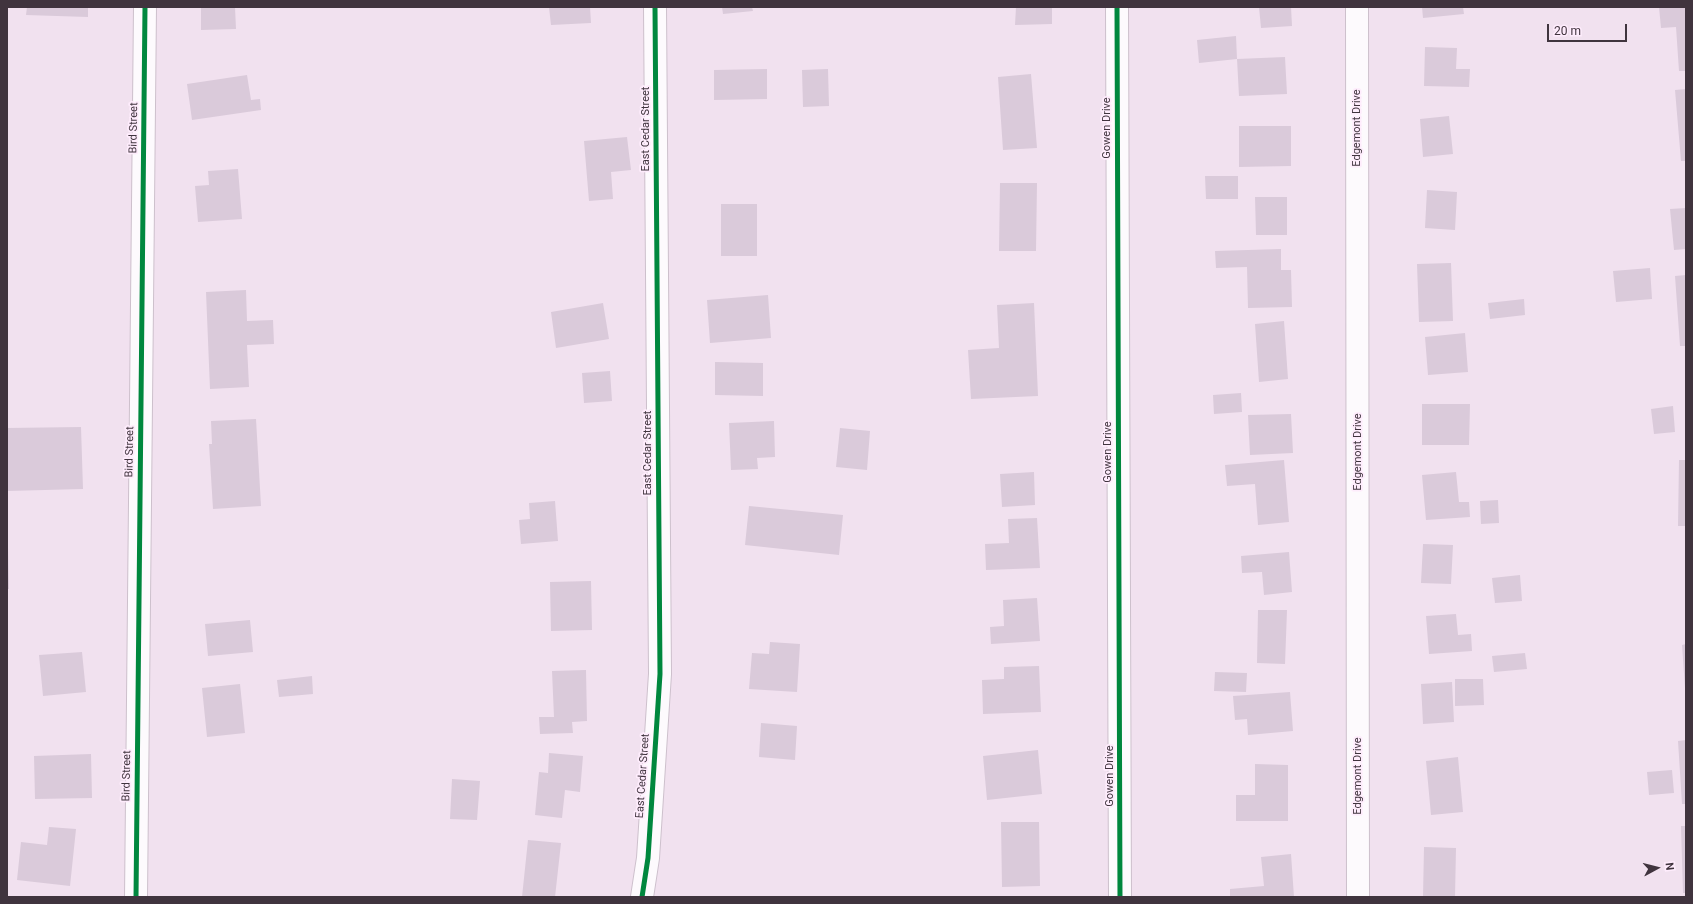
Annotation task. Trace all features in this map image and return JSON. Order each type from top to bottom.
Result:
[{"type":"street","name":"Bird Street","points":[[136,897],[145,7]]},
{"type":"street","name":"East Cedar Street","points":[[642,897],[648,858],[660,674],[655,7]]},
{"type":"street","name":"Gowen Drive","points":[[1117,7],[1120,897]]},
{"type":"street","name":"Edgemont Drive","points":[[1357,7],[1358,897]]},
{"type":"building","points":[[27,7],[88,7],[88,17],[26,15]]},
{"type":"building","points":[[201,7],[235,7],[236,29],[201,30]]},
{"type":"building","points":[[549,7],[590,7],[591,23],[551,25]]},
{"type":"building","points":[[722,7],[752,7],[753,11],[723,14]]},
{"type":"building","points":[[1016,7],[1052,7],[1052,24],[1015,25]]},
{"type":"building","points":[[1259,7],[1291,7],[1292,26],[1261,28]]},
{"type":"building","points":[[1422,7],[1463,7],[1464,14],[1423,18]]},
{"type":"building","points":[[1659,7],[1686,7],[1686,71],[1679,71],[1676,27],[1661,28]]},
{"type":"building","points":[[1236,36],[1237,59],[1199,63],[1197,40]]},
{"type":"building","points":[[1425,47],[1457,48],[1456,69],[1470,69],[1469,87],[1424,86]]},
{"type":"building","points":[[1285,57],[1287,94],[1239,96],[1237,59]]},
{"type":"building","points":[[767,69],[767,99],[714,100],[714,70]]},
{"type":"building","points":[[828,69],[829,106],[803,107],[802,70]]},
{"type":"building","points":[[1031,74],[1037,148],[1003,150],[998,77]]},
{"type":"building","points":[[247,75],[251,100],[260,99],[261,110],[192,120],[187,84]]},
{"type":"building","points":[[1686,89],[1686,161],[1681,161],[1675,90]]},
{"type":"building","points":[[1449,116],[1453,154],[1423,157],[1420,119]]},
{"type":"building","points":[[1239,126],[1291,126],[1291,166],[1239,167]]},
{"type":"building","points":[[627,137],[631,170],[611,172],[613,199],[589,201],[584,141]]},
{"type":"building","points":[[238,169],[242,219],[198,222],[195,186],[209,185],[208,171]]},
{"type":"building","points":[[1205,176],[1238,176],[1238,199],[1206,199]]},
{"type":"building","points":[[1000,183],[1037,183],[1036,251],[999,251]]},
{"type":"building","points":[[1427,190],[1457,192],[1455,230],[1425,228]]},
{"type":"building","points":[[1255,197],[1287,197],[1287,235],[1256,235]]},
{"type":"building","points":[[721,204],[757,204],[757,256],[721,256]]},
{"type":"building","points":[[1686,208],[1686,249],[1674,250],[1670,209]]},
{"type":"building","points":[[1281,249],[1281,270],[1291,270],[1292,307],[1248,308],[1247,267],[1216,268],[1215,251]]},
{"type":"building","points":[[1451,263],[1453,321],[1419,322],[1417,264]]},
{"type":"building","points":[[1650,268],[1652,299],[1616,302],[1613,271]]},
{"type":"building","points":[[1686,275],[1686,346],[1680,346],[1675,276]]},
{"type":"building","points":[[246,290],[247,321],[273,320],[274,344],[247,345],[249,387],[210,389],[206,292]]},
{"type":"building","points":[[768,295],[771,338],[710,343],[707,300]]},
{"type":"building","points":[[1524,299],[1525,315],[1490,319],[1488,303]]},
{"type":"building","points":[[603,303],[609,339],[556,348],[551,312]]},
{"type":"building","points":[[1034,303],[1038,396],[971,399],[968,350],[999,348],[997,305]]},
{"type":"building","points":[[1284,321],[1288,379],[1259,382],[1255,324]]},
{"type":"building","points":[[1465,333],[1468,372],[1428,375],[1425,337]]},
{"type":"building","points":[[715,362],[763,363],[763,396],[715,395]]},
{"type":"building","points":[[610,371],[612,401],[584,403],[582,373]]},
{"type":"building","points":[[1241,393],[1242,412],[1214,414],[1213,395]]},
{"type":"building","points":[[1422,404],[1470,404],[1469,445],[1422,445]]},
{"type":"building","points":[[1673,406],[1675,432],[1654,434],[1651,409]]},
{"type":"building","points":[[1291,414],[1293,453],[1250,455],[1248,415]]},
{"type":"building","points":[[256,419],[261,506],[213,509],[209,444],[212,444],[211,421]]},
{"type":"building","points":[[774,421],[775,457],[757,458],[758,469],[731,470],[729,423]]},
{"type":"building","points":[[81,427],[83,489],[7,491],[7,428]]},
{"type":"building","points":[[840,428],[870,431],[867,470],[836,467]]},
{"type":"building","points":[[1284,460],[1289,522],[1258,525],[1255,484],[1227,486],[1225,465]]},
{"type":"building","points":[[1679,460],[1686,460],[1686,526],[1678,526]]},
{"type":"building","points":[[1034,472],[1035,505],[1002,507],[1000,474]]},
{"type":"building","points":[[1456,472],[1459,502],[1469,502],[1470,517],[1426,520],[1422,475]]},
{"type":"building","points":[[1498,500],[1499,523],[1481,524],[1480,501]]},
{"type":"building","points":[[555,501],[558,541],[521,544],[519,520],[530,519],[529,503]]},
{"type":"building","points":[[749,506],[843,515],[839,555],[745,545]]},
{"type":"building","points":[[1037,518],[1040,568],[986,570],[985,544],[1009,543],[1008,519]]},
{"type":"building","points":[[1423,544],[1453,545],[1451,584],[1421,583]]},
{"type":"building","points":[[8,547],[9,589],[7,589]]},
{"type":"building","points":[[1289,552],[1292,592],[1264,595],[1262,572],[1242,573],[1241,556]]},
{"type":"building","points":[[1520,575],[1522,601],[1495,603],[1492,578]]},
{"type":"building","points":[[591,581],[592,630],[551,631],[550,582]]},
{"type":"building","points":[[1037,598],[1040,641],[991,644],[990,627],[1004,626],[1003,600]]},
{"type":"building","points":[[1258,610],[1287,610],[1285,664],[1257,663]]},
{"type":"building","points":[[1456,614],[1458,635],[1471,634],[1472,651],[1429,654],[1426,616]]},
{"type":"building","points":[[250,620],[253,652],[208,656],[205,624]]},
{"type":"building","points":[[770,642],[800,644],[797,692],[749,689],[752,653],[769,654]]},
{"type":"building","points":[[1686,644],[1686,688],[1685,688],[1682,645]]},
{"type":"building","points":[[82,652],[86,692],[43,696],[39,655]]},
{"type":"building","points":[[1525,653],[1527,669],[1494,672],[1492,656]]},
{"type":"building","points":[[1039,666],[1041,712],[983,714],[982,680],[1004,679],[1004,667]]},
{"type":"building","points":[[586,670],[587,721],[572,722],[573,733],[540,734],[539,717],[554,717],[552,671]]},
{"type":"building","points":[[1215,672],[1247,673],[1246,692],[1214,691]]},
{"type":"building","points":[[312,676],[313,694],[279,697],[277,680]]},
{"type":"building","points":[[1455,679],[1483,679],[1484,705],[1455,706]]},
{"type":"building","points":[[1452,682],[1454,722],[1423,724],[1421,684]]},
{"type":"building","points":[[240,684],[245,733],[207,737],[202,688]]},
{"type":"building","points":[[1290,692],[1293,731],[1248,735],[1247,719],[1235,720],[1233,696]]},
{"type":"building","points":[[761,723],[797,726],[795,760],[759,757]]},
{"type":"building","points":[[1686,740],[1686,804],[1682,804],[1678,741]]},
{"type":"building","points":[[1038,750],[1042,794],[987,800],[983,756]]},
{"type":"building","points":[[549,753],[583,756],[580,792],[565,790],[562,818],[535,815],[539,772],[548,773]]},
{"type":"building","points":[[91,754],[92,798],[35,799],[34,756]]},
{"type":"building","points":[[1458,757],[1463,812],[1431,815],[1426,761]]},
{"type":"building","points":[[1255,764],[1288,765],[1288,821],[1236,821],[1236,795],[1255,795]]},
{"type":"building","points":[[1672,770],[1674,793],[1649,795],[1647,772]]},
{"type":"building","points":[[452,779],[480,781],[477,820],[450,819]]},
{"type":"building","points":[[1001,822],[1039,822],[1040,886],[1002,887]]},
{"type":"building","points":[[1681,826],[1686,826],[1686,893],[1683,893]]},
{"type":"building","points":[[49,827],[76,829],[70,886],[17,880],[21,842],[47,845]]},
{"type":"building","points":[[528,840],[561,843],[555,897],[522,897]]},
{"type":"building","points":[[1424,847],[1456,848],[1455,897],[1423,897]]},
{"type":"building","points":[[1291,854],[1294,897],[1230,897],[1230,889],[1264,886],[1261,857]]},
{"type":"cycle path","points":[[136,897],[145,7]]},
{"type":"cycle path","points":[[642,897],[648,858],[660,674],[655,7]]},
{"type":"cycle path","points":[[1117,7],[1120,897]]}]
